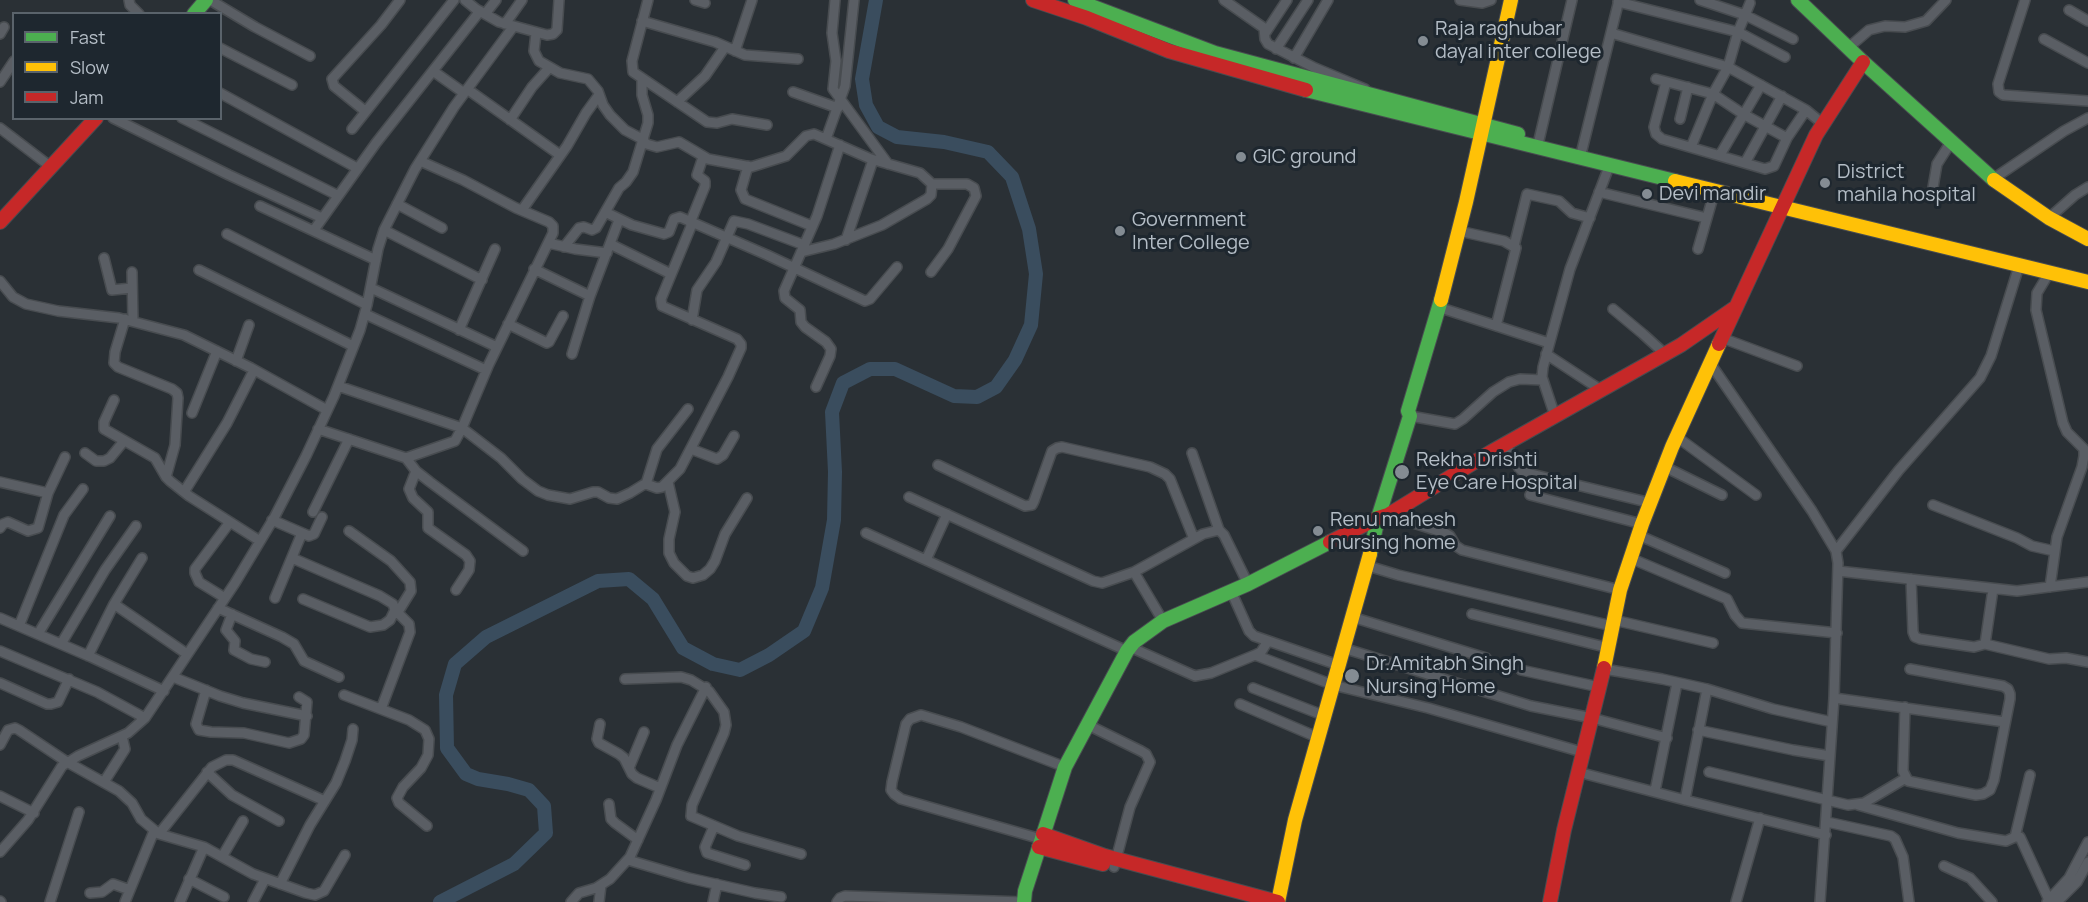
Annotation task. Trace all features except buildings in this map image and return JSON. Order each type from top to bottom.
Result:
[{"type":"street","points":[[196,12],[208,0],[310,56]]},
{"type":"street","points":[[365,111],[334,86],[332,78],[381,25],[400,0]]},
{"type":"street","points":[[352,129],[454,0]]},
{"type":"street","points":[[465,0],[483,13],[509,26],[547,35],[556,32],[560,0]]},
{"type":"street","points":[[314,230],[357,168],[433,71],[496,0]]},
{"type":"street","points":[[0,852],[34,813],[58,772],[67,762],[122,736],[145,718],[261,541],[338,386],[366,310],[384,230],[420,161],[509,26],[522,0]]},
{"type":"street","points":[[648,0],[631,66],[633,72],[712,124],[732,119],[767,125]]},
{"type":"street","points":[[735,51],[752,0]]},
{"type":"street","points":[[835,0],[832,33],[836,61],[832,86],[839,105],[879,150],[888,164]]},
{"type":"street","points":[[826,138],[839,105],[846,77],[854,0]]},
{"type":"street","points":[[1033,0],[1087,18],[1169,51],[1281,84],[1582,150],[2019,266],[2088,282]]},
{"type":"street","points":[[1075,0],[1256,66],[1381,97],[1483,129],[1610,164],[2088,274]]},
{"type":"street","points":[[1224,0],[1260,24],[1266,32]]},
{"type":"street","points":[[1287,0],[1266,32],[1265,42],[1294,58],[1381,97]]},
{"type":"street","points":[[1276,49],[1308,0]]},
{"type":"street","points":[[1294,58],[1328,0]]},
{"type":"street","points":[[1460,0],[1482,3],[1491,0]]},
{"type":"street","points":[[1065,767],[961,727],[921,716],[910,719],[906,724],[891,790],[901,799],[1115,863],[1278,902],[1295,820],[1338,665],[1383,517],[1393,466],[1410,416],[1408,411],[1459,231],[1511,0]]},
{"type":"street","points":[[1539,140],[1572,0]]},
{"type":"street","points":[[1700,0],[1745,15],[1793,39]]},
{"type":"street","points":[[1798,0],[1863,63],[1993,179],[2049,218],[2088,238]]},
{"type":"street","points":[[1848,48],[1869,30],[1885,26],[1905,27],[1926,21],[1946,0]]},
{"type":"street","points":[[2025,0],[1998,84],[1999,92],[2003,95],[2088,101]]},
{"type":"street","points":[[1582,150],[1619,1],[1738,32],[1785,57]]},
{"type":"street","points":[[1691,147],[1713,94],[1728,67],[1738,32],[1750,3]]},
{"type":"street","points":[[2069,10],[2088,21]]},
{"type":"street","points":[[642,21],[754,56],[798,59]]},
{"type":"street","points":[[536,33],[534,44],[536,56],[549,68],[560,73],[584,77],[593,84],[606,110],[617,122],[643,141],[657,147],[679,142],[703,157],[748,166],[786,156],[814,134],[873,160],[920,173],[932,184],[967,184],[974,188],[976,196],[948,249],[931,272]]},
{"type":"street","points":[[1611,33],[1728,67],[1806,110],[1823,124]]},
{"type":"street","points":[[2044,39],[2088,63]]},
{"type":"street","points":[[677,102],[705,76],[725,47]]},
{"type":"street","points":[[222,49],[292,85]]},
{"type":"street","points":[[1550,902],[1582,752],[1609,648],[1620,590],[1640,529],[1677,437],[1784,203],[1823,124],[1863,63]]},
{"type":"street","points":[[0,82],[12,64]]},
{"type":"street","points":[[510,120],[532,87],[549,68]]},
{"type":"street","points":[[433,71],[560,155]]},
{"type":"street","points":[[564,247],[579,228],[592,230],[596,228],[619,188],[633,172],[648,115],[642,95],[642,79]]},
{"type":"street","points":[[1656,79],[1713,94],[1743,114],[1787,138]]},
{"type":"street","points":[[1666,82],[1654,127],[1656,134],[1662,139],[1766,169],[1774,166],[1787,138],[1806,110]]},
{"type":"street","points":[[1720,155],[1761,86]]},
{"type":"street","points":[[1680,119],[1688,87]]},
{"type":"street","points":[[793,92],[839,105]]},
{"type":"street","points":[[222,94],[357,168]]},
{"type":"street","points":[[522,210],[599,95]]},
{"type":"street","points":[[1745,163],[1782,96]]},
{"type":"street","points":[[1993,179],[2064,131],[2088,118]]},
{"type":"street","points":[[0,222],[94,120]]},
{"type":"street","points":[[117,120],[322,218]]},
{"type":"street","points":[[186,120],[337,195]]},
{"type":"street","points":[[0,128],[51,167]]},
{"type":"street","points":[[1932,193],[1937,164],[1951,142]]},
{"type":"street","points":[[816,387],[831,349],[826,342],[805,327],[801,322],[800,310],[785,298],[784,291],[812,226],[840,145]]},
{"type":"street","points":[[646,484],[659,488],[680,469],[728,377],[741,344],[737,339],[662,306],[661,299],[705,186],[705,181],[697,175],[703,157]]},
{"type":"street","points":[[846,240],[873,160]]},
{"type":"street","points":[[406,458],[455,441],[553,229],[552,224],[420,161]]},
{"type":"street","points":[[1555,416],[1543,380],[1543,367],[1570,269],[1610,164]]},
{"type":"street","points":[[748,166],[741,190],[745,199],[812,226]]},
{"type":"street","points":[[692,320],[697,290],[716,262],[732,223],[738,220],[802,249],[846,240],[882,225],[927,199],[931,195],[932,184]]},
{"type":"street","points":[[2049,218],[2075,195],[2088,187]]},
{"type":"street","points":[[1698,249],[1715,190]]},
{"type":"street","points":[[1599,192],[1707,218]]},
{"type":"street","points":[[1496,326],[1516,252],[1514,246],[1527,194],[1559,201],[1572,213],[1590,218]]},
{"type":"street","points":[[397,204],[442,228]]},
{"type":"street","points":[[260,207],[376,260]]},
{"type":"street","points":[[605,212],[619,220],[663,234],[669,232],[676,218],[680,217],[865,301],[870,299],[897,267]]},
{"type":"street","points":[[572,354],[590,296],[619,220]]},
{"type":"street","points":[[384,230],[482,280]]},
{"type":"street","points":[[1459,231],[1514,246]]},
{"type":"street","points":[[227,234],[366,310],[486,370]]},
{"type":"street","points":[[548,243],[564,247],[609,248],[671,274]]},
{"type":"street","points":[[459,330],[495,249]]},
{"type":"street","points":[[104,258],[112,290],[132,288]]},
{"type":"street","points":[[1836,551],[1899,470],[1980,378],[1991,356],[2019,266]]},
{"type":"street","points":[[534,269],[590,296]]},
{"type":"street","points":[[199,270],[353,346]]},
{"type":"street","points":[[132,272],[129,320],[113,360],[115,365],[177,393],[177,436],[174,455],[165,477]]},
{"type":"street","points":[[2049,273],[2038,289],[2036,310],[2063,423],[2067,432],[2084,449],[2082,467],[2061,523],[2054,551],[2050,586]]},
{"type":"street","points":[[0,280],[13,297],[26,304],[58,311],[129,320],[184,335],[327,410]]},
{"type":"street","points":[[370,288],[497,347]]},
{"type":"street","points":[[1438,307],[1549,343]]},
{"type":"street","points":[[837,902],[845,896],[1023,902],[1065,767],[1129,649],[1150,629],[1163,621],[1248,584],[1383,517],[1665,354],[1736,307]]},
{"type":"street","points":[[1613,309],[1665,354]]},
{"type":"street","points":[[508,324],[547,343],[551,340],[563,316]]},
{"type":"street","points":[[236,361],[249,325]]},
{"type":"street","points":[[1722,338],[1797,366]]},
{"type":"street","points":[[192,413],[217,351]]},
{"type":"street","points":[[1546,354],[1601,390]]},
{"type":"street","points":[[1710,363],[1812,511],[1836,551],[1837,633],[1827,822],[1820,902]]},
{"type":"street","points":[[183,492],[226,423],[254,370]]},
{"type":"street","points":[[1410,416],[1455,424],[1492,392],[1509,382],[1543,380]]},
{"type":"street","points":[[338,386],[462,428],[538,491],[570,499],[593,492],[617,499],[646,484],[657,449],[688,409]]},
{"type":"street","points":[[114,400],[104,422],[108,432],[154,458],[165,477],[183,492],[261,541]]},
{"type":"street","points":[[318,429],[406,458],[416,471],[523,551]]},
{"type":"street","points":[[691,448],[717,459],[723,456],[734,436]]},
{"type":"street","points":[[1677,437],[1756,495]]},
{"type":"street","points":[[313,512],[350,439]]},
{"type":"street","points":[[86,453],[96,461],[104,461],[110,458],[124,441]]},
{"type":"street","points":[[1506,444],[1523,472],[1651,503]]},
{"type":"street","points":[[938,465],[1026,506],[1032,505],[1053,451],[1057,448],[1062,447],[1150,467],[1170,479],[1194,538]]},
{"type":"street","points":[[1192,453],[1219,530],[1224,535],[1248,584]]},
{"type":"street","points":[[0,528],[8,522],[28,531],[35,530],[39,525],[48,493],[65,458]]},
{"type":"street","points":[[1665,467],[1722,495]]},
{"type":"street","points":[[416,471],[409,489],[413,498],[428,512],[428,528],[470,561],[469,570],[456,590]]},
{"type":"street","points":[[0,482],[48,493]]},
{"type":"street","points":[[668,482],[675,512],[669,539],[670,558],[687,576],[693,578],[703,575],[710,569],[724,534],[747,498]]},
{"type":"street","points":[[19,626],[64,515],[83,489]]},
{"type":"street","points":[[1530,495],[1640,529],[1725,573]]},
{"type":"street","points":[[909,497],[1093,581],[1109,581],[1134,572],[1194,538],[1219,530]]},
{"type":"street","points":[[1933,505],[2018,538],[2032,546],[2054,551]]},
{"type":"street","points":[[927,560],[947,514]]},
{"type":"street","points":[[38,634],[110,516]]},
{"type":"street","points":[[272,520],[309,536],[314,534],[322,517]]},
{"type":"street","points":[[1383,517],[1450,536],[1456,546],[1462,550],[1620,590]]},
{"type":"street","points":[[225,597],[199,582],[195,569],[230,522]]},
{"type":"street","points":[[61,644],[105,570],[136,526]]},
{"type":"street","points":[[303,599],[370,627],[383,625],[390,620],[411,591],[410,582],[391,561],[349,531]]},
{"type":"street","points":[[274,598],[302,533]]},
{"type":"street","points":[[866,533],[1195,676],[1211,673],[1255,655],[1261,652],[1268,641]]},
{"type":"street","points":[[88,656],[114,604],[142,558]]},
{"type":"street","points":[[292,558],[380,596],[393,604],[409,624],[410,632],[381,709]]},
{"type":"street","points":[[1630,558],[1727,599],[1735,615],[1742,622],[1837,633]]},
{"type":"street","points":[[1368,566],[1398,575],[1613,623],[1713,643]]},
{"type":"street","points":[[1838,571],[1993,589],[2029,590],[2088,582]]},
{"type":"street","points":[[1134,572],[1163,621]]},
{"type":"street","points":[[1911,579],[1915,637],[1974,647],[1985,644],[2049,659],[2066,658],[2088,662]]},
{"type":"street","points":[[1985,644],[1993,589]]},
{"type":"street","points":[[1232,591],[1249,631],[1254,636],[1338,665]]},
{"type":"street","points":[[114,604],[187,654]]},
{"type":"street","points":[[218,608],[282,637],[294,644],[304,661],[339,677]]},
{"type":"street","points":[[232,614],[226,630],[235,641],[234,650],[251,659],[265,662]]},
{"type":"street","points":[[1472,614],[1609,648]]},
{"type":"street","points":[[1352,617],[1486,658]]},
{"type":"street","points":[[0,618],[164,691]]},
{"type":"street","points":[[1343,648],[1531,706],[1592,718],[1667,738]]},
{"type":"street","points":[[0,651],[69,679],[145,718]]},
{"type":"street","points":[[1255,655],[1333,685],[1428,708],[1582,752]]},
{"type":"street","points":[[1604,669],[1707,689],[1773,709],[1832,722]]},
{"type":"street","points":[[1905,707],[1903,771],[1911,783],[1976,795],[1990,790],[2010,694],[2008,689],[2003,686],[1910,669]]},
{"type":"street","points":[[1521,670],[1599,687]]},
{"type":"street","points":[[173,677],[243,703],[307,716]]},
{"type":"street","points":[[625,680],[681,677],[706,687],[720,706],[726,725],[690,812],[693,818],[770,846],[801,854]]},
{"type":"street","points":[[0,683],[51,705],[58,702],[69,679]]},
{"type":"street","points":[[1655,791],[1677,683]]},
{"type":"street","points":[[571,902],[579,893],[610,879],[628,860],[677,746],[706,687]]},
{"type":"street","points":[[1254,688],[1325,716]]},
{"type":"street","points":[[1685,800],[1707,689]]},
{"type":"street","points":[[206,690],[196,724],[196,727],[202,731],[244,733],[290,743],[301,739],[304,735],[307,702],[299,697]]},
{"type":"street","points":[[344,695],[409,720],[421,727],[427,734],[430,750],[426,761],[397,798],[399,803],[427,826]]},
{"type":"street","points":[[1834,698],[2005,722]]},
{"type":"street","points":[[1240,704],[1319,738]]},
{"type":"street","points":[[600,724],[597,739],[599,743],[619,754],[637,778],[660,788]]},
{"type":"street","points":[[1088,725],[1141,751],[1146,754],[1150,762],[1130,807],[1115,863]]},
{"type":"street","points":[[0,745],[5,733],[15,728],[127,797],[141,819],[157,833],[204,847],[265,879],[306,893],[319,894],[324,891],[345,855]]},
{"type":"street","points":[[280,884],[345,761],[353,729]]},
{"type":"street","points":[[1698,730],[1830,756]]},
{"type":"street","points":[[629,768],[644,732]]},
{"type":"street","points":[[104,782],[125,749],[122,736]]},
{"type":"street","points":[[124,902],[157,833],[207,772],[219,762],[233,760],[325,801]]},
{"type":"street","points":[[207,772],[232,795],[279,820]]},
{"type":"street","points":[[1578,772],[1826,835]]},
{"type":"street","points":[[1709,772],[1828,801],[1858,805],[1958,833],[2006,842],[2020,837],[2051,901]]},
{"type":"street","points":[[2015,837],[2030,774]]},
{"type":"street","points":[[1858,805],[1906,778]]},
{"type":"street","points":[[0,796],[34,813]]},
{"type":"street","points":[[609,804],[611,819],[638,840]]},
{"type":"street","points":[[50,902],[78,812]]},
{"type":"street","points":[[1736,902],[1760,818]]},
{"type":"street","points":[[222,857],[243,821]]},
{"type":"street","points":[[1827,822],[1890,836],[1894,839],[1903,857],[1909,902]]},
{"type":"street","points":[[714,826],[705,847],[707,853],[745,865]]},
{"type":"street","points":[[2051,901],[2070,878],[2088,842]]},
{"type":"street","points":[[180,902],[204,847]]},
{"type":"street","points":[[628,860],[717,884],[781,897]]},
{"type":"street","points":[[2051,901],[2077,882],[2088,862]]},
{"type":"street","points":[[1944,866],[1970,878],[1992,902]]},
{"type":"street","points":[[1160,875],[1241,902]]},
{"type":"street","points":[[189,879],[224,897]]},
{"type":"street","points":[[253,902],[265,879]]},
{"type":"street","points":[[90,893],[102,892],[113,884],[130,890]]},
{"type":"street","points":[[713,902],[717,884]]},
{"type":"street","points":[[599,902],[601,885]]},
{"type":"waterway","points":[[440,902],[514,864],[546,833],[544,806],[529,790],[478,779],[466,774],[447,748],[446,695],[455,664],[486,637],[598,581],[629,579],[653,599],[683,648],[713,664],[740,670],[769,655],[804,631],[822,588],[834,520],[835,472],[832,412],[843,383],[870,369],[895,369],[954,396],[977,397],[996,387],[1015,360],[1031,325],[1036,274],[1029,229],[1012,177],[988,152],[944,142],[897,137],[878,127],[866,105],[862,79],[876,0]]},
{"type":"traffic: fast","points":[[196,12],[206,0]]},
{"type":"traffic: fast","points":[[1075,0],[1215,53],[1518,134]]},
{"type":"traffic: fast","points":[[1798,0],[1994,180]]},
{"type":"traffic: fast","points":[[1306,90],[1675,181]]},
{"type":"traffic: fast","points":[[1370,554],[1378,518],[1410,416],[1408,411],[1441,300]]},
{"type":"traffic: fast","points":[[1024,902],[1025,891],[1065,767],[1134,642],[1163,621],[1248,584],[1330,542]]},
{"type":"traffic: slow","points":[[1441,300],[1466,202],[1511,0]]},
{"type":"traffic: slow","points":[[1994,180],[2049,218],[2088,239]]},
{"type":"traffic: slow","points":[[1675,181],[2088,282]]},
{"type":"traffic: slow","points":[[1604,668],[1620,590],[1642,524],[1672,447],[1719,344]]},
{"type":"traffic: slow","points":[[1278,902],[1295,820],[1370,554]]},
{"type":"traffic: jam","points":[[1033,0],[1087,18],[1169,51],[1306,90]]},
{"type":"traffic: jam","points":[[1719,344],[1816,135],[1863,62]]},
{"type":"traffic: jam","points":[[0,222],[94,120]]},
{"type":"traffic: jam","points":[[1330,542],[1388,515],[1491,452],[1681,345],[1736,307]]},
{"type":"traffic: jam","points":[[1550,902],[1564,830],[1604,668]]},
{"type":"traffic: jam","points":[[1043,834],[1105,856],[1278,902]]},
{"type":"traffic: jam","points":[[1039,847],[1103,864]]},
{"type":"place","name":"Raja raghubar dayal inter college","points":[[1423,41]]},
{"type":"place","name":"GIC ground","points":[[1241,157]]},
{"type":"place","name":"District mahila hospital","points":[[1825,183]]},
{"type":"place","name":"Devi mandir","points":[[1647,194]]},
{"type":"place","name":"Government Inter College","points":[[1120,231]]},
{"type":"place","name":"Rekha Drishti Eye Care Hospital","points":[[1402,472]]},
{"type":"place","name":"Renu mahesh nursing home","points":[[1318,531]]},
{"type":"place","name":"Dr.Amitabh Singh Nursing Home","points":[[1352,676]]}]
